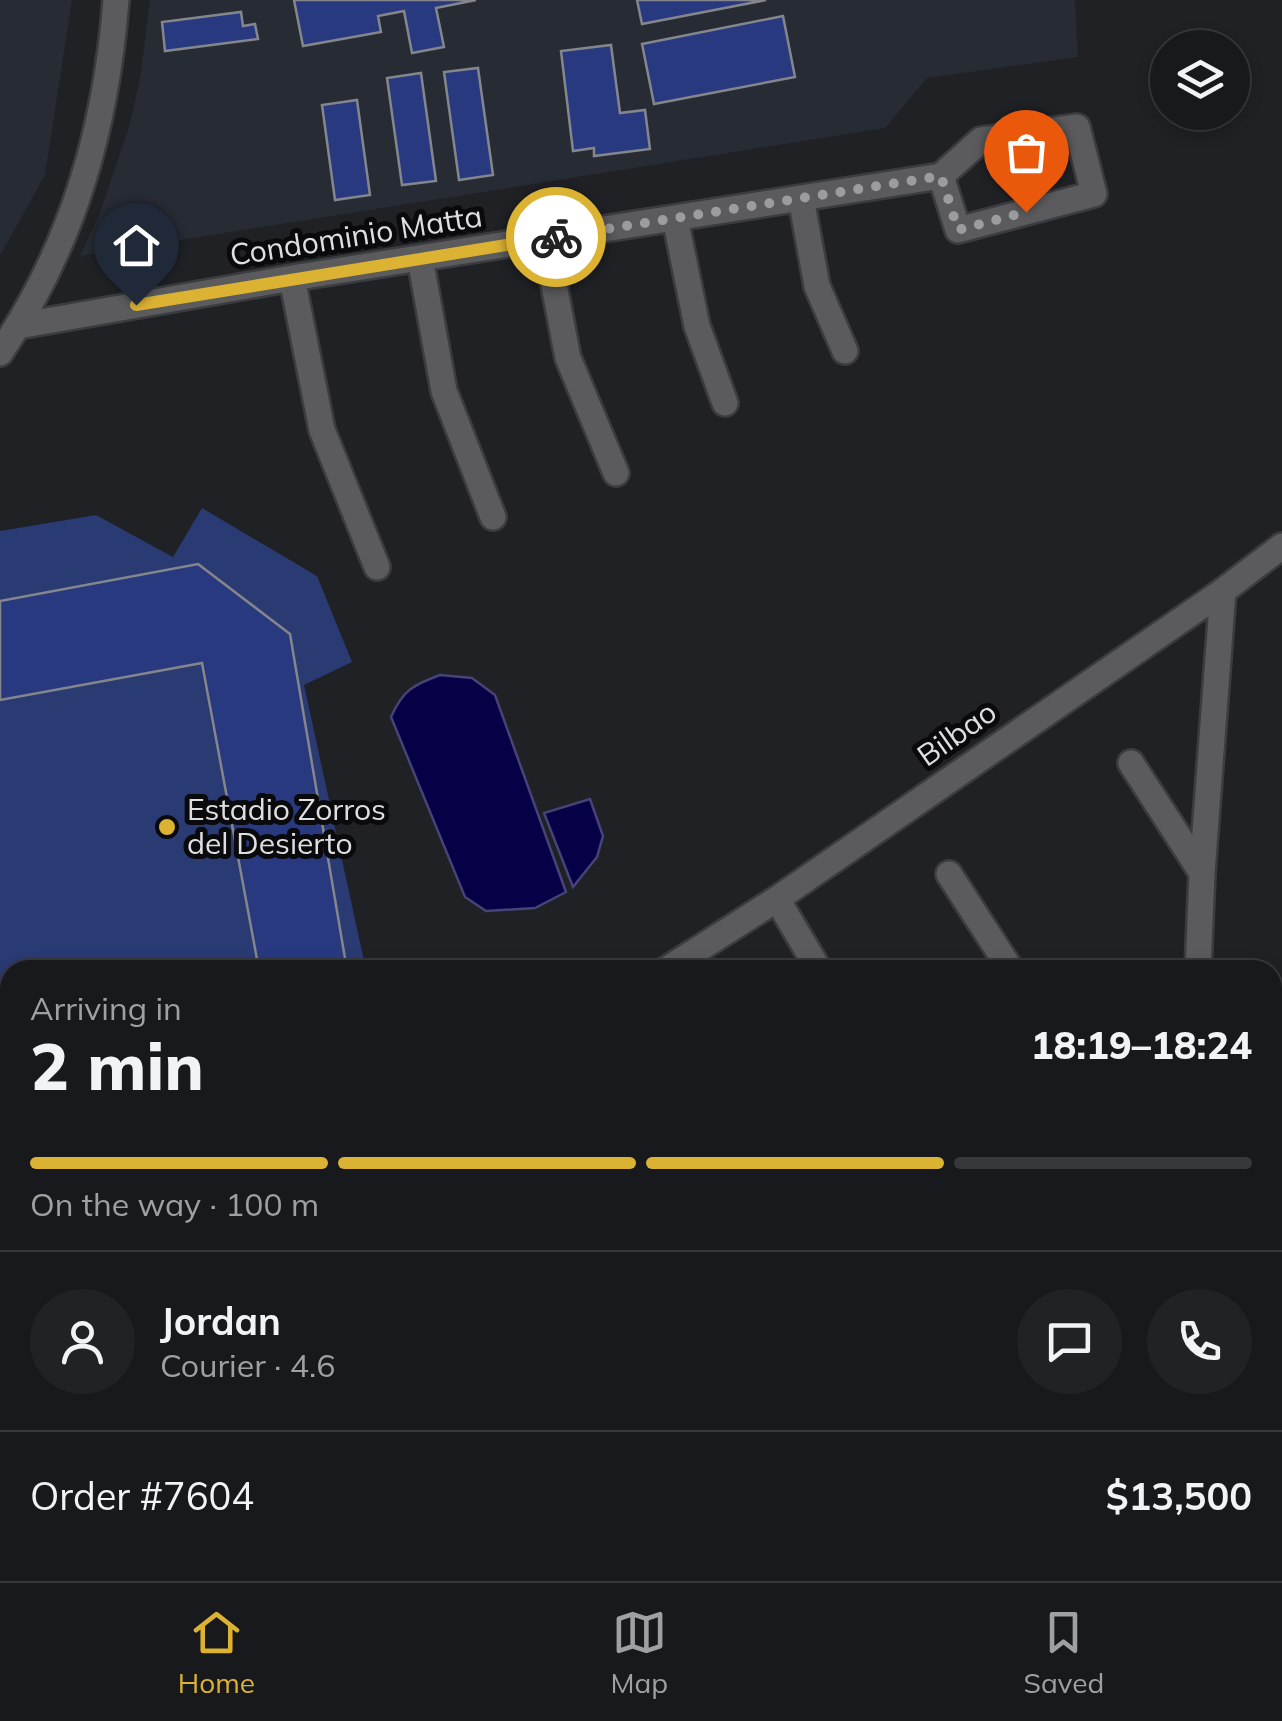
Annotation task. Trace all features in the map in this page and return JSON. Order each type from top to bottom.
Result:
[{"type":"street","points":[[0,353],[59,246],[90,162],[112,55],[116,0]]},
{"type":"street","points":[[1078,127],[1094,194],[958,230],[941,176],[981,140],[1078,127]]},
{"type":"street","name":"Condominio Matta","points":[[18,326],[292,278],[941,176]]},
{"type":"street","points":[[802,198],[817,286],[845,351]]},
{"type":"street","points":[[675,218],[697,326],[725,403]]},
{"type":"street","points":[[545,238],[568,358],[616,473]]},
{"type":"street","points":[[420,258],[444,391],[493,517]]},
{"type":"street","points":[[292,278],[322,430],[377,568]]},
{"type":"street","name":"Bilbao","points":[[681,960],[1223,591],[1282,546]]},
{"type":"street","points":[[1198,960],[1223,591]]},
{"type":"street","points":[[1132,763],[1202,873]]},
{"type":"street","points":[[949,874],[1005,960]]},
{"type":"street","points":[[776,899],[812,960]]},
{"type":"shaded area","points":[[0,0],[72,0],[45,175],[0,256]]},
{"type":"shaded area","points":[[150,0],[1075,0],[1078,57],[927,78],[885,128],[80,256],[100,213],[130,124]]},
{"type":"shaded area","name":"Estadio Zorros del Desierto","points":[[202,508],[317,576],[352,662],[304,685],[364,960],[0,960],[0,531],[96,515],[173,557]]},
{"type":"shaded area","points":[[440,675],[472,678],[495,695],[566,892],[535,908],[486,911],[465,897],[391,717],[410,690]]},
{"type":"shaded area","points":[[590,799],[603,836],[597,857],[573,887],[544,813]]},
{"type":"building","points":[[294,0],[476,0],[436,8],[444,47],[412,53],[404,11],[378,16],[381,32],[303,46]]},
{"type":"building","points":[[637,0],[766,0],[642,24]]},
{"type":"building","points":[[241,12],[243,26],[255,24],[258,39],[165,51],[162,22]]},
{"type":"building","points":[[783,16],[795,77],[654,104],[642,44]]},
{"type":"building","points":[[611,45],[620,113],[645,110],[650,149],[594,156],[594,148],[573,151],[561,51]]},
{"type":"building","points":[[478,68],[493,175],[459,180],[444,72]]},
{"type":"building","points":[[421,73],[436,181],[402,185],[387,78]]},
{"type":"building","points":[[357,100],[370,195],[335,200],[322,105]]},
{"type":"building","points":[[198,564],[290,634],[345,960],[257,960],[202,663],[0,700],[0,601]]},
{"type":"way so far","points":[[556,237],[941,176],[958,230],[1026,212]]},
{"type":"place","name":"Estadio Zorros del Desierto","points":[[167,827]]},
{"type":"route","points":[[136,305],[556,237]]}]
